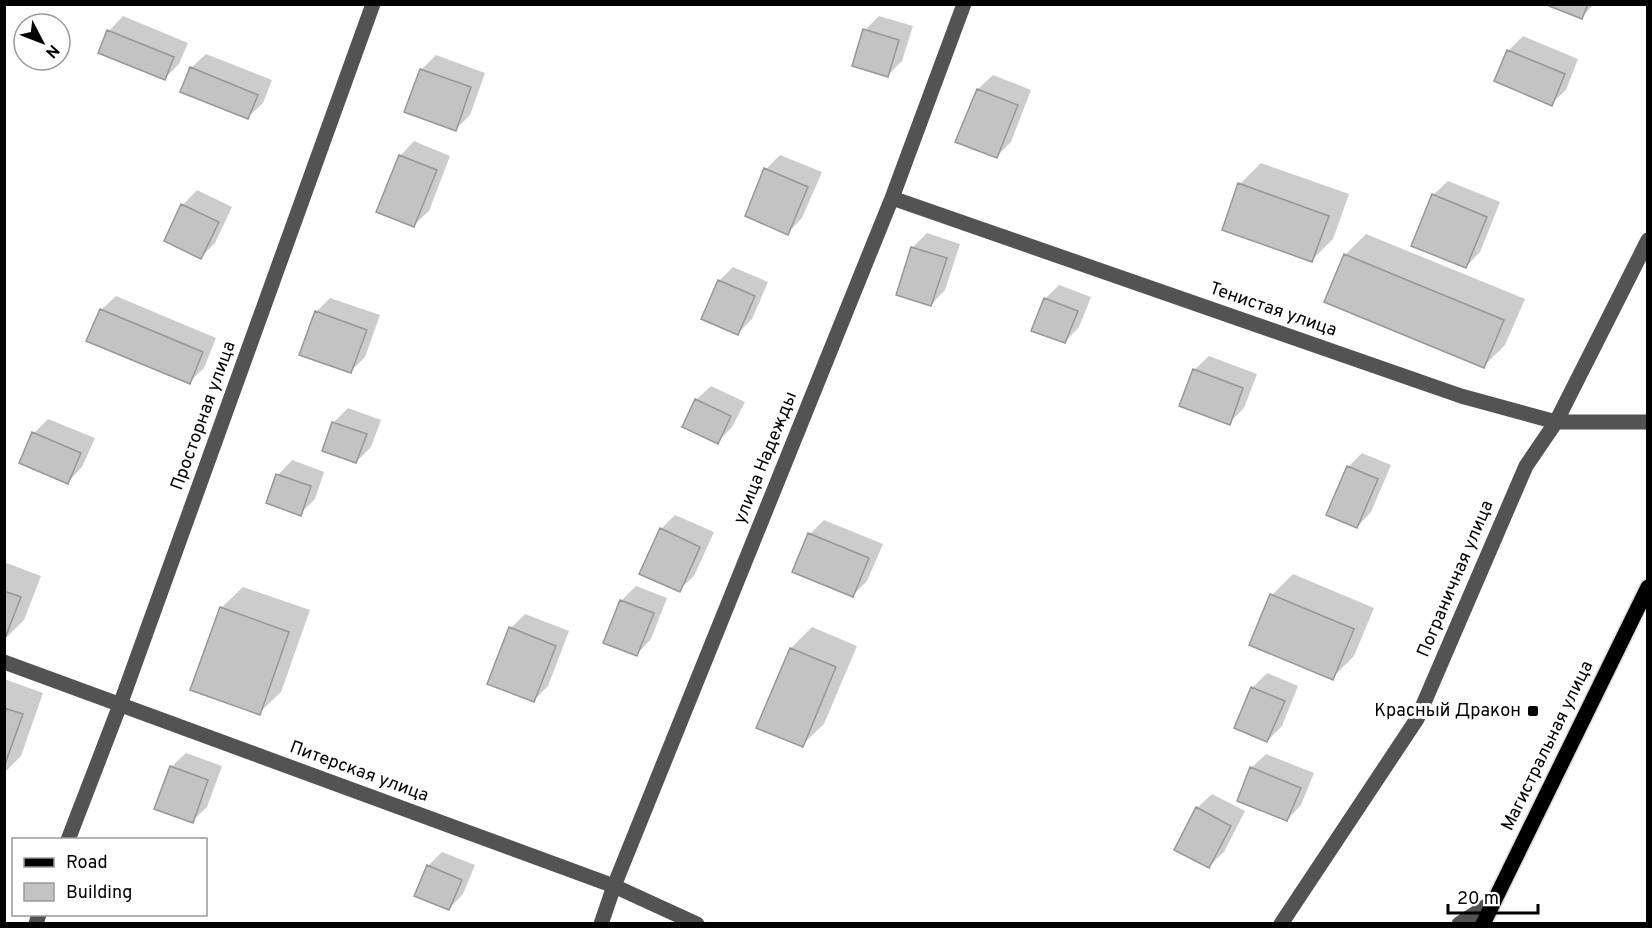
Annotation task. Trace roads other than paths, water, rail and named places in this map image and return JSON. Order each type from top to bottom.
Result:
[{"type":"main road","name":"Магистральная улица","points":[[1483,924],[1647,587]]},
{"type":"street","name":"Просторная улица","points":[[69,838],[120,705],[373,4]]},
{"type":"street","name":"улица Надежды","points":[[601,924],[614,886],[892,198],[963,4]]},
{"type":"street","name":"Тенистая улица","points":[[892,198],[1461,396],[1556,422],[1647,422]]},
{"type":"street","name":"Пограничная улица","points":[[1281,924],[1417,720],[1526,466],[1556,422],[1647,240]]},
{"type":"street","name":"Питерская улица","points":[[4,662],[614,886],[697,924]]},
{"type":"street","points":[[1459,924],[1494,901]]},
{"type":"place","name":"Красный Дракон","points":[[1533,711]]}]
